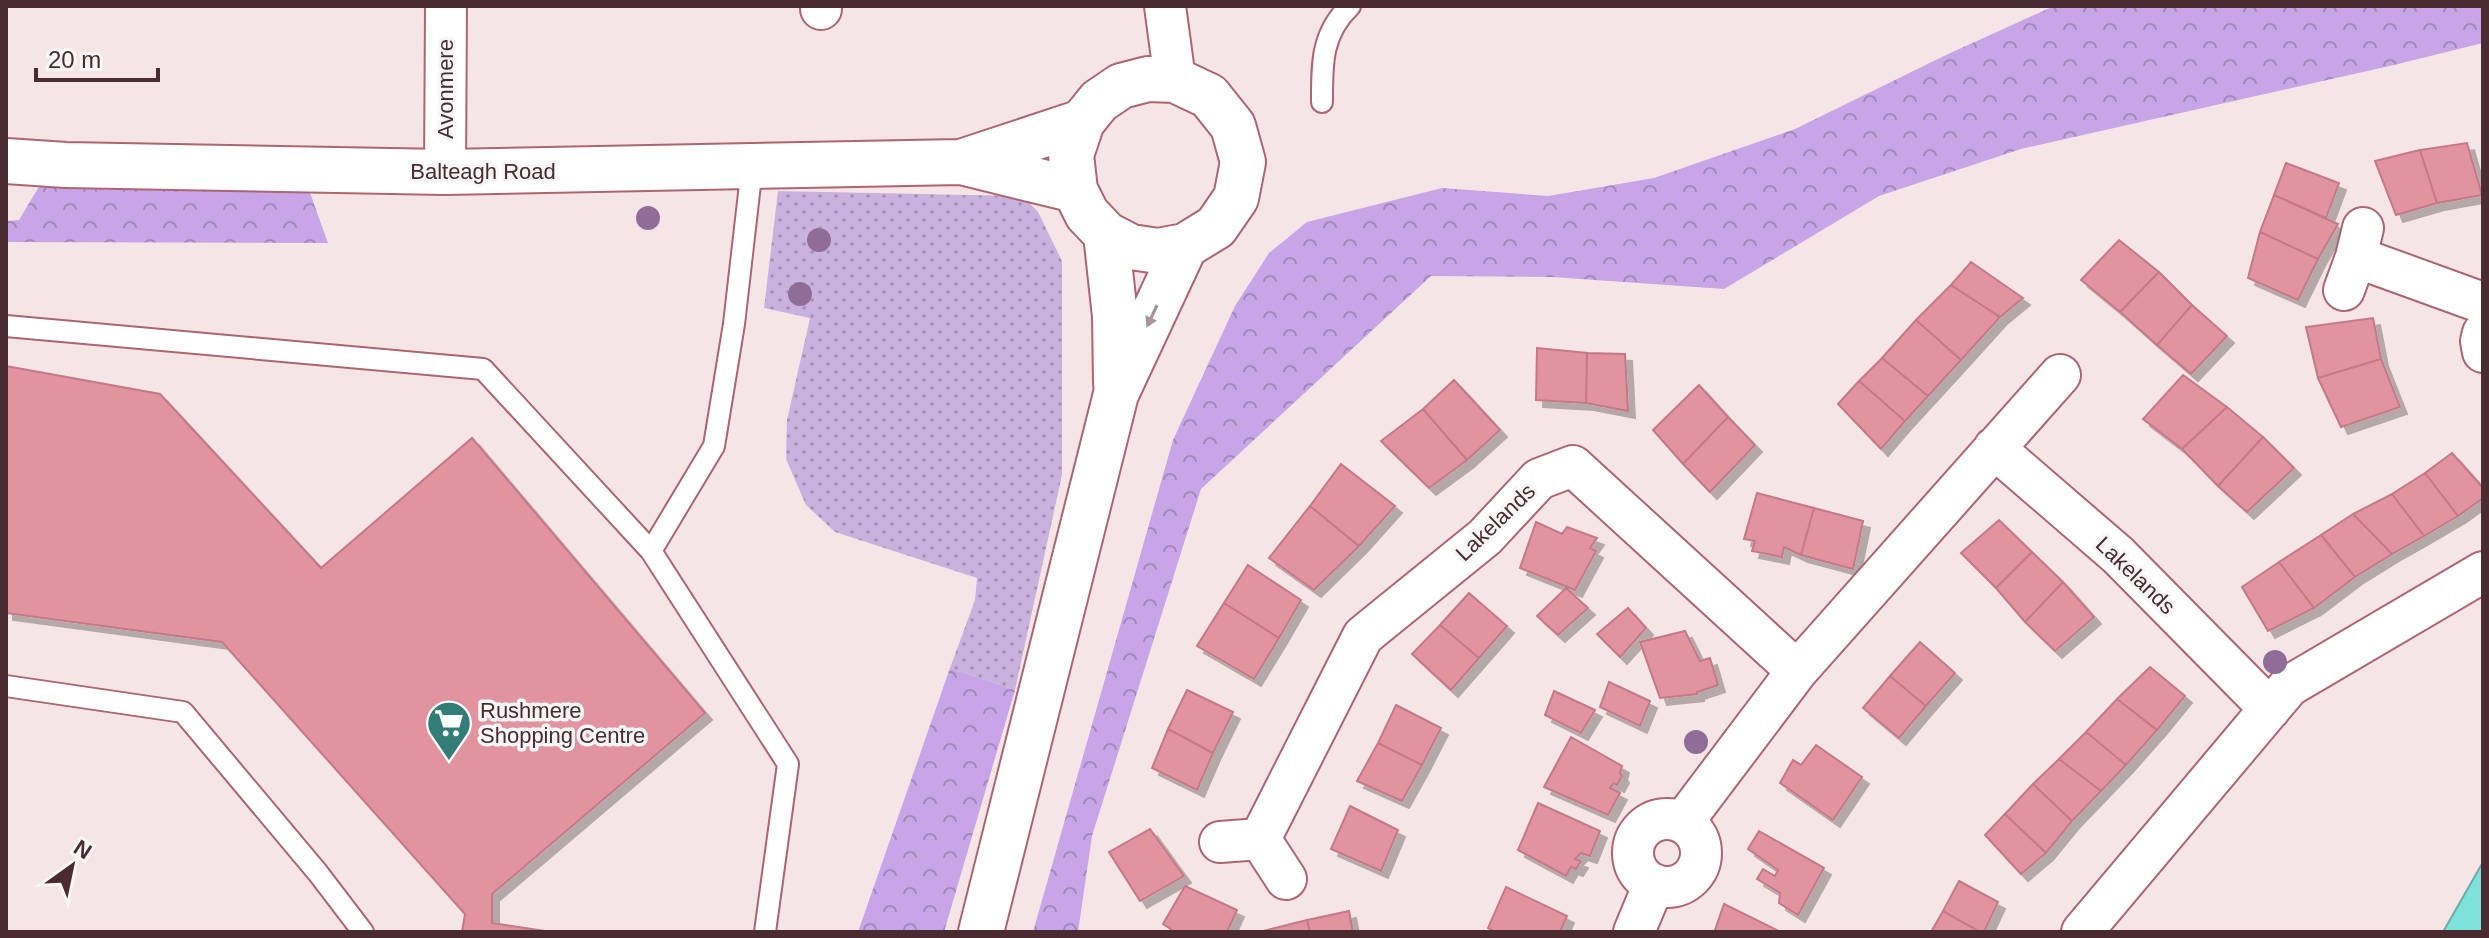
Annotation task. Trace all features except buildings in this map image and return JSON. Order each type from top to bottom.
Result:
[{"type":"street","name":"Avonmere","points":[[445,172],[446,6]]},
{"type":"street","points":[[1165,6],[1175,80]]},
{"type":"street","points":[[1148,79],[1175,80],[1209,96],[1233,126],[1243,162],[1236,198],[1216,227],[1185,246],[1158,251],[1131,247],[1106,234],[1087,214],[1075,190],[1071,155],[1082,122],[1099,101],[1121,86],[1148,79]]},
{"type":"street","name":"Balteagh Road","points":[[961,162],[1082,122]]},
{"type":"street","name":"Balteagh Road","points":[[6,161],[66,165],[445,172],[961,162],[1075,190]]},
{"type":"street","points":[[1106,234],[1115,316],[1116,394]]},
{"type":"street","points":[[981,932],[1116,394],[1185,246]]},
{"type":"street","points":[[2354,258],[2483,303]]},
{"type":"street","points":[[2483,333],[2483,352]]},
{"type":"street","points":[[1634,932],[1654,884],[1666,887],[1677,885],[1695,872],[1701,850],[1692,829],[1683,822],[1797,671],[2060,375]]},
{"type":"street","name":"Lakelands","points":[[1994,448],[2118,555],[2270,709]]},
{"type":"street","name":"Lakelands","points":[[1260,839],[1363,636],[1485,537],[1539,479],[1573,466],[1797,671]]},
{"type":"street","points":[[2082,932],[2289,686],[2483,572]]},
{"type":"street","points":[[1220,842],[1260,839],[1286,879]]},
{"type":"lane","points":[[1322,102],[1321,58],[1337,18],[1350,6]]},
{"type":"lane","points":[[651,551],[714,446],[734,324],[752,167]]},
{"type":"lane","points":[[6,326],[483,369],[651,551],[788,764],[765,932]]},
{"type":"lane","points":[[6,686],[183,712],[318,873],[363,932]]},
{"type":"shaded area","points":[[778,191],[1023,196],[1038,212],[1062,261],[1062,475],[1015,690],[950,668],[975,600],[977,578],[835,532],[806,505],[786,459],[787,420],[810,318],[764,308]]},
{"type":"green space","points":[[2054,6],[2483,6],[2483,43],[2021,149],[1879,196],[1724,289],[1552,277],[1431,276],[1201,489],[1092,836],[1078,932],[1033,932],[1173,440],[1235,306],[1269,253],[1307,222],[1442,188],[1548,196],[1654,178],[1795,129]]},
{"type":"green space","points":[[43,180],[309,190],[328,243],[6,242],[6,221],[19,220]]},
{"type":"green space","points":[[950,668],[1015,690],[944,932],[858,932]]},
{"type":"water","points":[[2483,862],[2483,932],[2443,932]]},
{"type":"place","name":"Rushmere Shopping Centre","points":[[449,762]]}]
